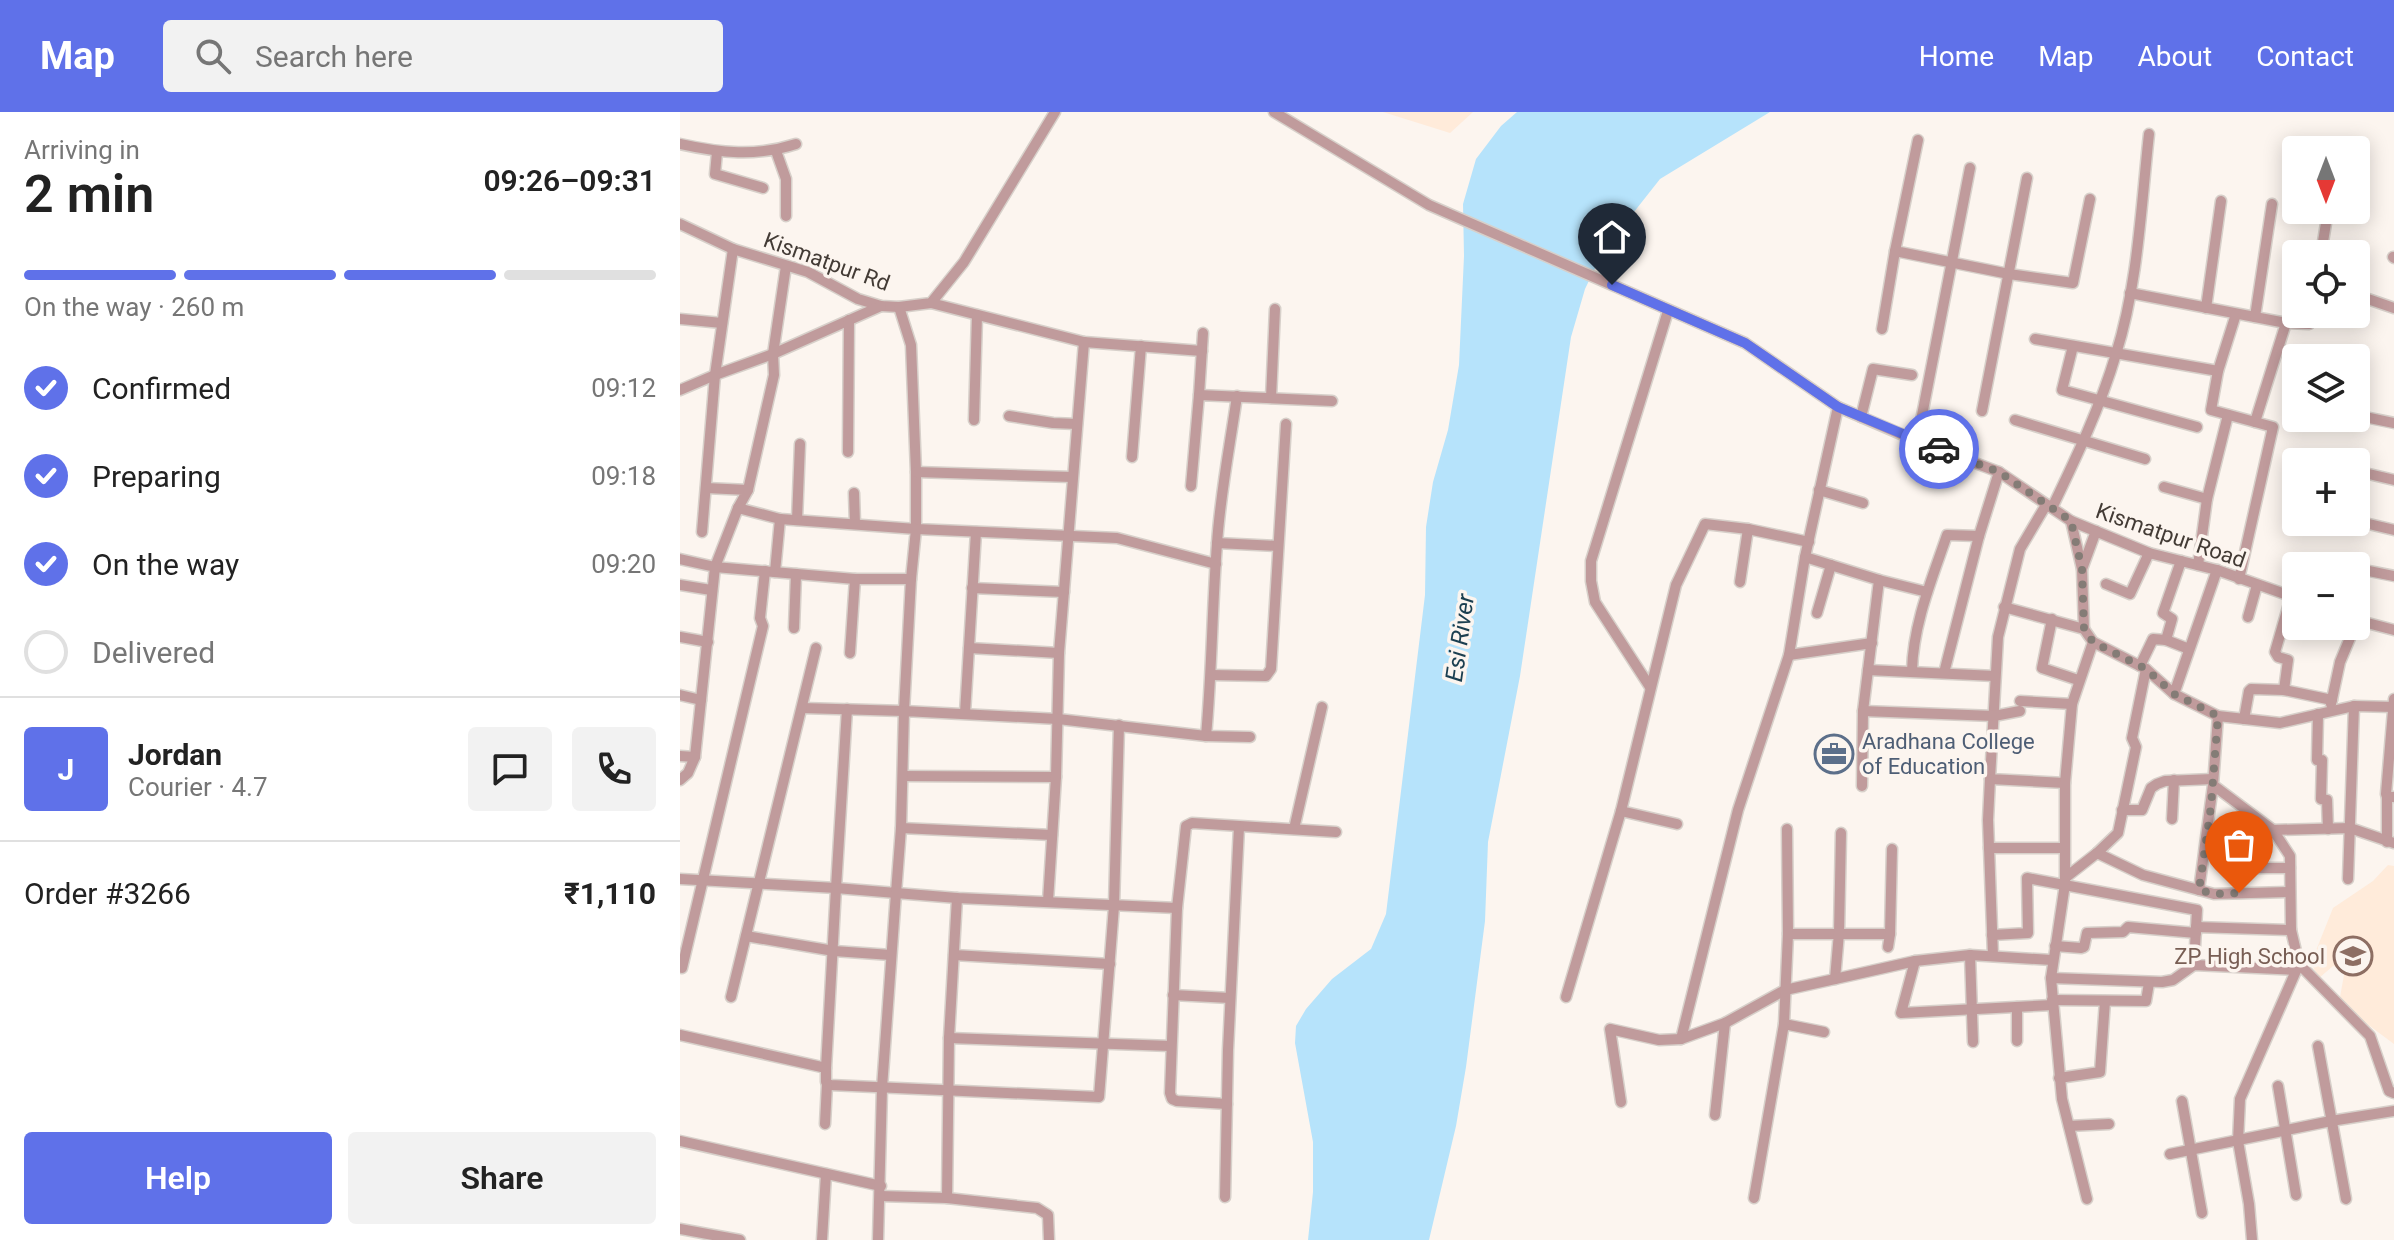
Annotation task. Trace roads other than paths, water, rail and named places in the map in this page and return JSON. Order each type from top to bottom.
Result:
[{"type":"street","points":[[1055,112],[964,262],[931,303],[1084,342],[1202,351]]},
{"type":"street","name":"Kismatpur Road","points":[[1274,112],[1429,205],[1745,343],[1838,407],[1999,472],[2071,521],[2149,553],[2217,570],[2282,593]]},
{"type":"street","points":[[1993,956],[1990,779],[1998,637],[2020,549],[2049,507],[2084,442],[2116,354],[2130,293],[2149,134]]},
{"type":"street","points":[[1882,329],[1918,140]]},
{"type":"street","points":[[680,144],[717,152],[776,151],[796,144]]},
{"type":"street","points":[[776,151],[786,179],[786,216]]},
{"type":"street","points":[[717,152],[715,174],[763,188]]},
{"type":"street","points":[[1917,441],[1970,168]]},
{"type":"street","points":[[1982,411],[2027,178]]},
{"type":"street","points":[[1895,251],[2009,274],[2073,283],[2090,199]]},
{"type":"street","points":[[2206,308],[2221,201]]},
{"type":"street","points":[[2255,317],[2272,204]]},
{"type":"street","name":"Kismatpur Rd","points":[[680,224],[733,249],[824,280],[858,299],[881,306],[899,307],[931,303]]},
{"type":"street","points":[[702,532],[715,375],[733,249]]},
{"type":"street","points":[[680,780],[688,773],[695,757],[715,567],[748,490],[771,393],[773,354],[786,266]]},
{"type":"street","points":[[2130,293],[2282,322]]},
{"type":"street","points":[[2370,300],[2394,308]]},
{"type":"street","points":[[680,390],[773,354],[881,306]]},
{"type":"street","points":[[878,1240],[882,1088],[901,828],[904,711],[916,529],[911,345],[899,307]]},
{"type":"street","points":[[1271,398],[1275,309]]},
{"type":"street","points":[[1650,687],[1595,602],[1591,561],[1668,311]]},
{"type":"street","points":[[2236,314],[2218,371],[2211,410],[2273,427],[2239,579]]},
{"type":"street","points":[[974,420],[977,315]]},
{"type":"street","points":[[680,319],[722,323]]},
{"type":"street","points":[[848,452],[849,320]]},
{"type":"street","points":[[2255,422],[2284,328]]},
{"type":"street","points":[[1191,486],[1203,333]]},
{"type":"street","points":[[2035,339],[2218,371]]},
{"type":"street","points":[[1048,901],[1056,777],[1059,653],[1084,342]]},
{"type":"street","points":[[1132,457],[1141,346]]},
{"type":"street","points":[[2073,346],[2062,390],[2197,427]]},
{"type":"street","points":[[1861,417],[1873,369],[1912,375]]},
{"type":"street","points":[[1199,395],[1332,401]]},
{"type":"street","points":[[1206,736],[1217,543],[1237,396]]},
{"type":"street","points":[[1681,1039],[1738,810],[1789,655],[1805,557],[1838,407]]},
{"type":"street","points":[[2198,565],[2207,499],[2228,415]]},
{"type":"street","points":[[1009,416],[1077,424]]},
{"type":"street","points":[[2370,418],[2394,423]]},
{"type":"street","points":[[2015,420],[2145,459]]},
{"type":"street","points":[[1211,675],[1269,675],[1271,669],[1286,424]]},
{"type":"street","points":[[797,520],[800,444]]},
{"type":"street","points":[[916,472],[1072,477]]},
{"type":"street","points":[[1944,673],[1999,472]]},
{"type":"street","points":[[2370,474],[2394,480]]},
{"type":"street","points":[[2164,487],[2207,499]]},
{"type":"street","points":[[706,488],[748,490]]},
{"type":"street","points":[[1819,490],[1863,503]]},
{"type":"street","points":[[854,493],[855,524]]},
{"type":"street","points":[[738,508],[780,519],[1117,538],[1216,564]]},
{"type":"street","points":[[682,968],[763,626],[760,618],[780,519]]},
{"type":"street","points":[[2071,521],[2082,569],[2084,629],[2093,642],[2143,668],[2174,694],[2218,716],[2280,723],[2327,709],[2394,707]]},
{"type":"street","points":[[1566,997],[1621,811],[1676,585],[1705,524],[1748,529],[1809,542]]},
{"type":"street","points":[[2370,524],[2394,530]]},
{"type":"street","points":[[1740,582],[1748,529]]},
{"type":"street","points":[[2082,569],[2096,531]]},
{"type":"street","points":[[965,713],[976,532]]},
{"type":"street","points":[[1912,671],[1913,646],[1927,592],[1947,535],[1979,536]]},
{"type":"street","points":[[1217,543],[1278,546]]},
{"type":"street","points":[[2106,584],[2130,594],[2149,553]]},
{"type":"street","points":[[1805,557],[1927,592]]},
{"type":"street","points":[[680,559],[715,567],[770,572],[855,579],[911,579]]},
{"type":"street","points":[[2166,640],[2172,619],[2163,613],[2181,561]]},
{"type":"street","points":[[1817,613],[1831,565]]},
{"type":"street","points":[[2174,694],[2217,570]]},
{"type":"street","points":[[2370,571],[2394,576]]},
{"type":"street","points":[[794,628],[796,574]]},
{"type":"street","points":[[850,653],[855,579]]},
{"type":"street","points":[[1862,786],[1863,711],[1879,580]]},
{"type":"street","points":[[680,585],[711,590]]},
{"type":"street","points":[[2248,617],[2257,585]]},
{"type":"street","points":[[972,588],[1064,592]]},
{"type":"street","points":[[2004,607],[2084,629]]},
{"type":"street","points":[[2052,619],[2042,668],[2078,680]]},
{"type":"street","points":[[2370,626],[2394,630]]},
{"type":"street","points":[[2282,632],[2275,652],[2278,657],[2288,660],[2284,690]]},
{"type":"street","points":[[680,637],[708,642]]},
{"type":"street","points":[[2065,881],[2118,833],[2136,747],[2132,738],[2143,668],[2153,639],[2166,640],[2189,649]]},
{"type":"street","points":[[2328,829],[2327,800],[2321,799],[2322,760],[2317,760],[2327,709],[2349,640]]},
{"type":"street","points":[[2087,1199],[2059,1078],[2057,1019],[2052,1002],[2051,978],[2065,881],[2065,783],[2072,704],[2093,642]]},
{"type":"street","points":[[1789,655],[1872,643]]},
{"type":"street","points":[[731,997],[816,648]]},
{"type":"street","points":[[969,648],[1059,653]]},
{"type":"street","points":[[1868,670],[1995,676]]},
{"type":"street","points":[[2244,719],[2249,691],[2254,688],[2284,690],[2327,709]]},
{"type":"street","points":[[680,695],[701,700]]},
{"type":"street","points":[[2273,830],[2350,828],[2390,842],[2394,699]]},
{"type":"street","points":[[1863,711],[1994,716],[2020,706],[2072,704]]},
{"type":"street","points":[[2348,879],[2354,706]]},
{"type":"street","points":[[1294,829],[1322,707]]},
{"type":"street","points":[[802,708],[1058,719],[1206,736],[1250,737]]},
{"type":"street","points":[[825,1124],[847,709]]},
{"type":"street","points":[[2199,890],[2218,716]]},
{"type":"street","points":[[827,1084],[1097,1099],[1100,1096],[1114,906],[1119,725]]},
{"type":"street","points":[[680,756],[695,757]]},
{"type":"street","points":[[903,776],[1056,777]]},
{"type":"street","points":[[1990,779],[2065,783]]},
{"type":"street","points":[[2122,810],[2142,810],[2151,788],[2157,784],[2174,780],[2213,782],[2273,830],[2290,856],[2291,930],[2297,967],[2240,1099],[2238,1141],[2252,1240]]},
{"type":"street","points":[[2172,819],[2174,780]]},
{"type":"street","points":[[1621,811],[1677,824]]},
{"type":"street","points":[[1227,1104],[1172,1099],[1177,908],[1186,826],[1192,823],[1336,832]]},
{"type":"street","points":[[1225,1197],[1230,998],[1239,827]]},
{"type":"street","points":[[901,828],[1052,835]]},
{"type":"street","points":[[1754,1198],[1784,1024],[1788,934],[1787,829]]},
{"type":"street","points":[[1835,979],[1841,833]]},
{"type":"street","points":[[1989,848],[2064,848]]},
{"type":"street","points":[[1888,947],[1892,849]]},
{"type":"street","points":[[2097,853],[2143,875],[2214,894],[2290,892]]},
{"type":"street","points":[[2245,868],[2290,868]]},
{"type":"street","points":[[1992,935],[2028,933],[2027,878],[2065,881],[2197,910],[2194,965]]},
{"type":"street","points":[[680,879],[957,898],[1177,908]]},
{"type":"street","points":[[2180,907],[2184,887]]},
{"type":"street","points":[[947,1198],[949,1038],[957,898]]},
{"type":"street","points":[[2055,946],[2081,948],[2084,947],[2087,933],[2123,932],[2128,927],[2291,930]]},
{"type":"street","points":[[1788,934],[1890,934]]},
{"type":"street","points":[[746,936],[834,951],[891,955]]},
{"type":"street","points":[[954,955],[1110,964]]},
{"type":"street","points":[[1621,1102],[1610,1029],[1659,1040],[1681,1039],[1725,1023],[1785,990],[1915,961],[1970,955],[2052,960]]},
{"type":"street","points":[[1970,955],[1973,1042]]},
{"type":"street","points":[[1915,961],[1901,1013],[2017,1007],[2052,1002],[2146,1001],[2149,983]]},
{"type":"street","points":[[2051,978],[2149,983],[2173,980],[2194,965],[2297,967],[2370,1036],[2389,1091],[2394,1093]]},
{"type":"street","points":[[1173,995],[1230,998]]},
{"type":"street","points":[[2059,1078],[2100,1072],[2105,1001]]},
{"type":"street","points":[[2017,1007],[2017,1041]]},
{"type":"street","points":[[1715,1115],[1725,1023]]},
{"type":"street","points":[[1784,1024],[1824,1032]]},
{"type":"street","points":[[680,1035],[826,1068]]},
{"type":"street","points":[[949,1038],[1171,1046]]},
{"type":"street","points":[[2318,1046],[2346,1199]]},
{"type":"street","points":[[2278,1086],[2296,1195]]},
{"type":"street","points":[[2182,1101],[2202,1213]]},
{"type":"street","points":[[2170,1154],[2394,1111]]},
{"type":"street","points":[[2069,1126],[2109,1124]]},
{"type":"street","points":[[680,1141],[826,1174],[880,1191],[1045,1211],[1048,1215],[1049,1240]]},
{"type":"street","points":[[822,1240],[826,1174]]},
{"type":"street","points":[[680,1229],[704,1237],[740,1240]]},
{"type":"water","name":"Esi River","points":[[1517,112],[1770,112],[1660,179],[1604,250],[1585,289],[1571,337],[1520,676],[1488,842],[1485,921],[1466,1067],[1456,1126],[1429,1240],[1308,1240],[1313,1192],[1313,1142],[1295,1043],[1296,1026],[1332,979],[1371,949],[1386,914],[1425,595],[1426,527],[1459,365],[1463,204],[1476,159],[1501,126]]},
{"type":"place","name":"Aradhana College of Education","points":[[1834,754]]},
{"type":"place","name":"ZP High School","points":[[2353,956]]}]
